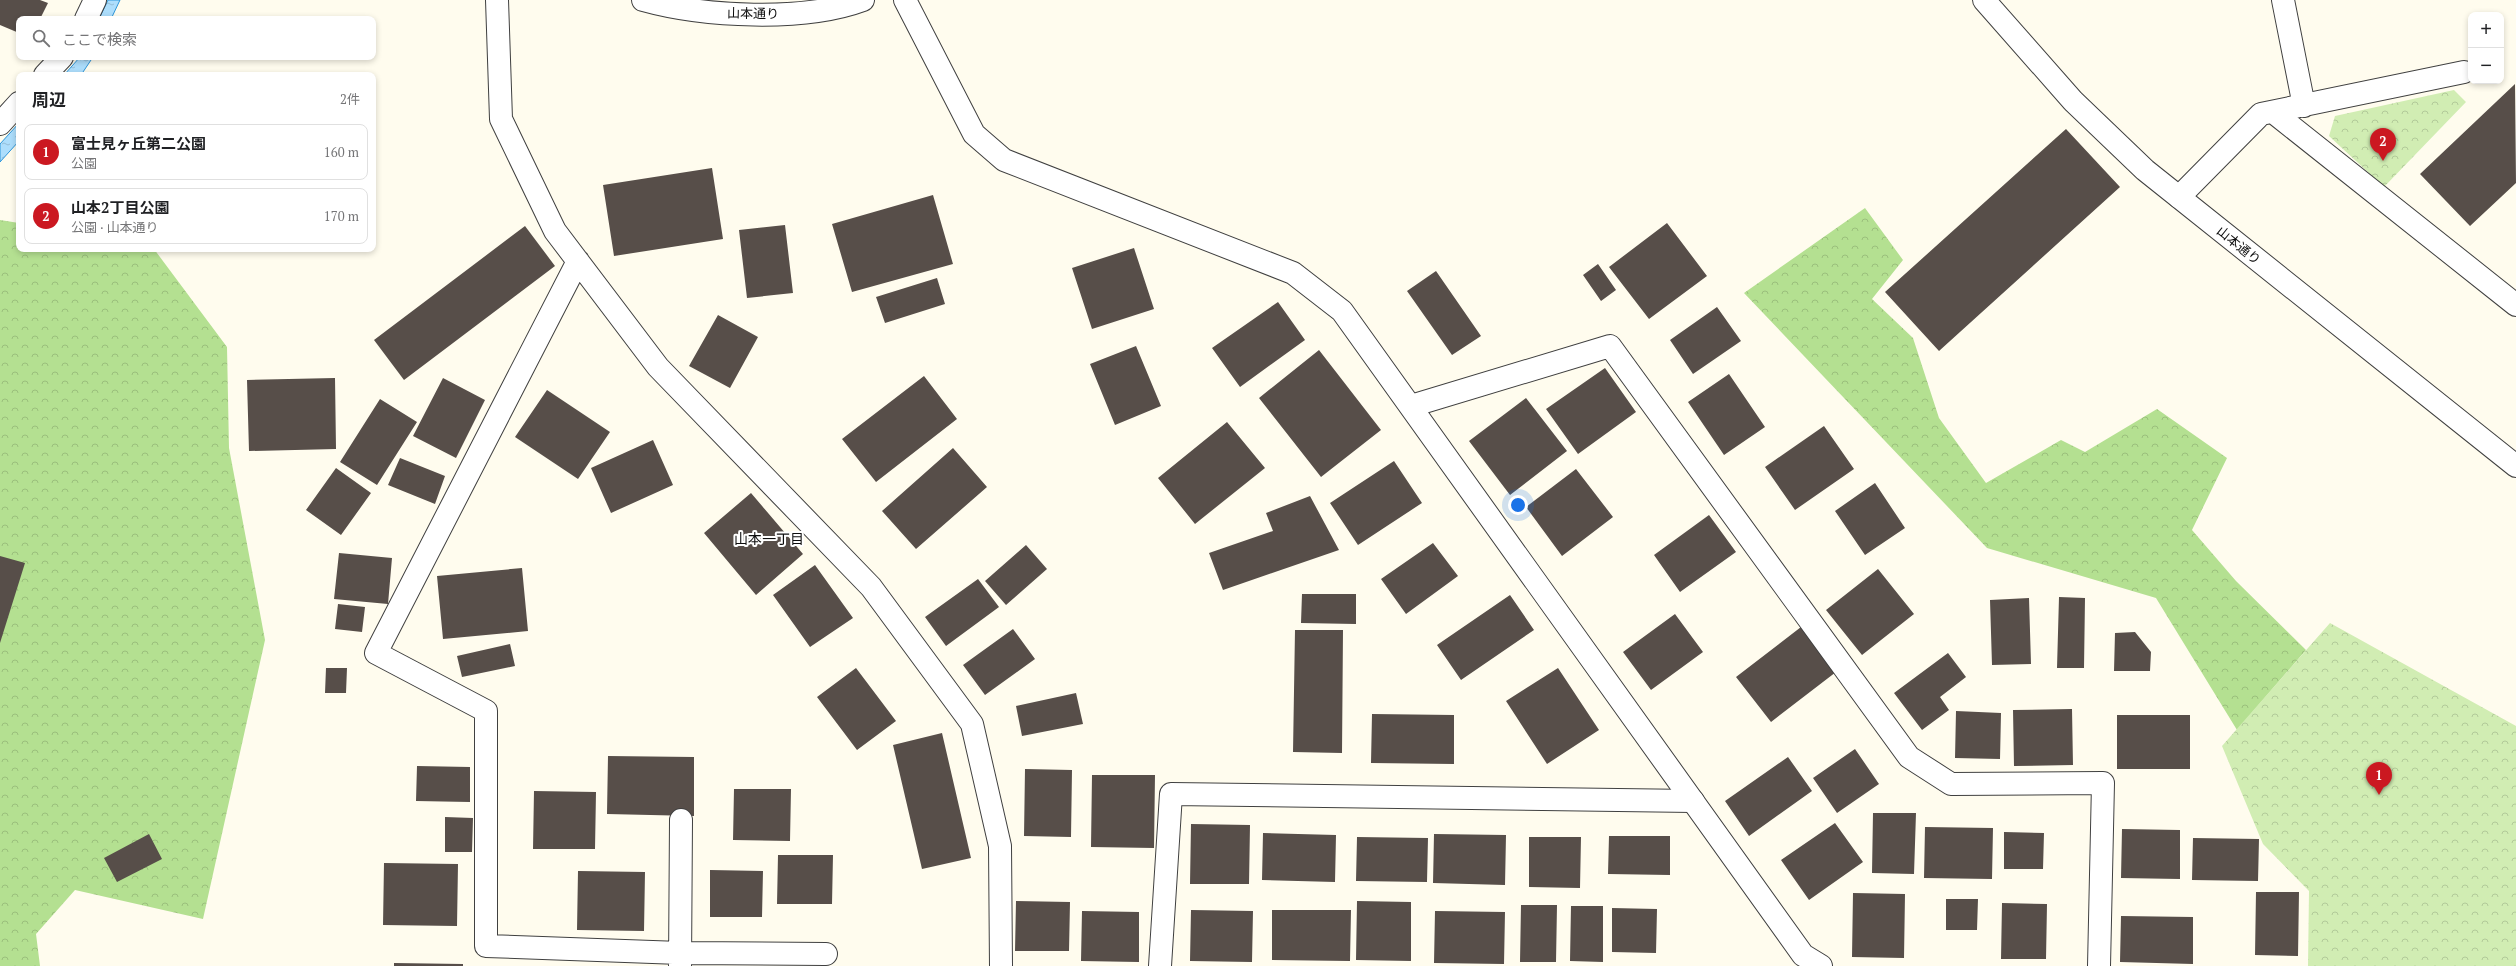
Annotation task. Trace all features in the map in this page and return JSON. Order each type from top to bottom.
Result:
[{"type":"street","points":[[87,16],[95,0]]},
{"type":"street","points":[[497,0],[500,119],[555,231],[658,366],[871,587],[972,724],[1000,846],[1001,966]]},
{"type":"street","name":"山本通り","points":[[643,0],[736,14],[799,13],[846,6],[863,0]]},
{"type":"street","points":[[905,0],[974,134],[1004,160],[1293,273],[1342,311],[1803,954],[1821,966]]},
{"type":"street","name":"山本通り","points":[[1984,0],[2073,101],[2145,170],[2516,466]]},
{"type":"street","points":[[2283,0],[2304,106]]},
{"type":"street","points":[[48,72],[59,60]]},
{"type":"street","points":[[2179,197],[2261,114],[2464,72]]},
{"type":"street","points":[[0,124],[16,106]]},
{"type":"street","points":[[2273,112],[2516,305]]},
{"type":"street","points":[[578,261],[376,653],[486,711],[486,946],[680,960],[826,954]]},
{"type":"street","points":[[1411,406],[1610,346],[1909,757],[1950,784],[2103,783],[2099,966]]},
{"type":"street","points":[[1160,966],[1171,794],[1693,801]]},
{"type":"street","points":[[680,960],[681,820]]},
{"type":"green space","points":[[2454,90],[2466,102],[2384,187],[2329,136],[2335,116]]},
{"type":"green space","points":[[1865,208],[1903,260],[1872,299],[1913,338],[1939,418],[1986,483],[2061,440],[2085,452],[2157,409],[2227,458],[2192,530],[2236,581],[2306,650],[2237,730],[2156,598],[1987,548],[1744,293]]},
{"type":"green space","points":[[0,220],[16,223],[16,252],[156,252],[227,347],[229,448],[265,640],[203,919],[75,890],[36,934],[40,966],[0,966]]},
{"type":"green space","points":[[2330,623],[2516,726],[2516,966],[2308,966],[2309,891],[2263,844],[2222,746]]},
{"type":"water","points":[[108,0],[120,0],[112,16],[100,16]]},
{"type":"water","points":[[77,60],[91,60],[83,72],[67,72]]},
{"type":"water","points":[[16,126],[16,144],[0,162],[0,144]]},
{"type":"building","points":[[0,0],[40,0],[48,3],[42,16],[16,16],[16,32],[0,25]]},
{"type":"building","points":[[2515,84],[2516,183],[2470,226],[2420,174]]},
{"type":"building","points":[[2066,129],[2120,187],[1939,351],[1885,292]]},
{"type":"building","points":[[712,168],[723,239],[614,256],[603,185]]},
{"type":"building","points":[[933,195],[953,264],[852,292],[832,224]]},
{"type":"building","points":[[1667,223],[1707,276],[1649,319],[1609,267]]},
{"type":"building","points":[[785,225],[793,293],[747,298],[739,230]]},
{"type":"building","points":[[525,226],[555,266],[404,380],[374,340]]},
{"type":"building","points":[[1134,248],[1154,309],[1092,329],[1072,268]]},
{"type":"building","points":[[1598,264],[1616,290],[1601,301],[1583,275]]},
{"type":"building","points":[[1436,271],[1481,336],[1452,355],[1407,291]]},
{"type":"building","points":[[937,278],[945,304],[885,323],[876,297]]},
{"type":"building","points":[[1278,302],[1305,340],[1240,387],[1212,348]]},
{"type":"building","points":[[1717,307],[1741,341],[1693,374],[1670,340]]},
{"type":"building","points":[[718,315],[758,337],[730,388],[689,366]]},
{"type":"building","points":[[1136,346],[1161,406],[1115,425],[1090,364]]},
{"type":"building","points":[[1319,350],[1381,430],[1321,477],[1259,398]]},
{"type":"building","points":[[1605,368],[1636,412],[1578,454],[1546,409]]},
{"type":"building","points":[[1729,374],[1765,427],[1724,455],[1688,402]]},
{"type":"building","points":[[924,376],[957,419],[876,482],[842,439]]},
{"type":"building","points":[[335,378],[336,449],[249,451],[247,380]]},
{"type":"building","points":[[443,378],[485,400],[456,458],[413,436]]},
{"type":"building","points":[[547,390],[610,432],[578,479],[515,437]]},
{"type":"building","points":[[1526,398],[1567,451],[1510,495],[1469,441]]},
{"type":"building","points":[[380,399],[417,422],[377,485],[340,462]]},
{"type":"building","points":[[1227,422],[1265,468],[1195,524],[1158,478]]},
{"type":"building","points":[[1824,426],[1854,469],[1795,510],[1765,467]]},
{"type":"building","points":[[653,440],[673,485],[611,513],[591,468]]},
{"type":"building","points":[[953,448],[987,487],[916,549],[882,511]]},
{"type":"building","points":[[400,458],[445,476],[435,504],[388,485]]},
{"type":"building","points":[[1394,461],[1422,503],[1358,545],[1330,503]]},
{"type":"building","points":[[336,468],[371,493],[341,535],[306,510]]},
{"type":"building","points":[[1576,469],[1613,517],[1562,556],[1526,507]]},
{"type":"building","points":[[1875,483],[1905,528],[1865,555],[1835,511]]},
{"type":"building","points":[[751,493],[803,554],[756,595],[704,533]]},
{"type":"building","points":[[1310,496],[1339,550],[1223,590],[1209,553],[1273,531],[1266,513]]},
{"type":"building","points":[[1709,515],[1736,552],[1680,592],[1654,555]]},
{"type":"building","points":[[1433,543],[1458,576],[1406,614],[1381,579]]},
{"type":"building","points":[[1026,545],[1047,569],[1006,605],[985,581]]},
{"type":"building","points":[[339,553],[392,558],[388,604],[334,599]]},
{"type":"building","points":[[0,556],[25,563],[0,643]]},
{"type":"building","points":[[815,565],[853,618],[810,647],[773,595]]},
{"type":"building","points":[[522,568],[528,631],[443,639],[437,576]]},
{"type":"building","points":[[1878,569],[1914,614],[1862,655],[1826,610]]},
{"type":"building","points":[[978,579],[999,607],[946,646],[925,617]]},
{"type":"building","points":[[1302,594],[1356,594],[1356,624],[1301,623]]},
{"type":"building","points":[[1510,595],[1534,630],[1461,680],[1437,645]]},
{"type":"building","points":[[2059,597],[2085,598],[2084,668],[2057,668]]},
{"type":"building","points":[[2029,598],[2031,664],[1992,665],[1990,600]]},
{"type":"building","points":[[338,604],[365,607],[362,632],[335,629]]},
{"type":"building","points":[[1675,614],[1703,652],[1651,690],[1623,652]]},
{"type":"building","points":[[1801,627],[1836,672],[1771,722],[1736,677]]},
{"type":"building","points":[[1013,629],[1035,659],[985,695],[963,665]]},
{"type":"building","points":[[1295,630],[1343,630],[1342,753],[1293,752]]},
{"type":"building","points":[[2135,632],[2151,652],[2150,671],[2114,671],[2115,633]]},
{"type":"building","points":[[510,644],[515,666],[462,677],[457,656]]},
{"type":"building","points":[[1948,653],[1966,677],[1940,697],[1949,710],[1922,730],[1894,693]]},
{"type":"building","points":[[326,668],[347,668],[346,693],[325,693]]},
{"type":"building","points":[[856,668],[896,721],[857,750],[817,697]]},
{"type":"building","points":[[1558,668],[1599,730],[1547,764],[1506,701]]},
{"type":"building","points":[[1076,693],[1083,724],[1022,736],[1016,706]]},
{"type":"building","points":[[2072,709],[2073,765],[2014,766],[2013,710]]},
{"type":"building","points":[[1956,711],[2001,713],[2000,759],[1955,758]]},
{"type":"building","points":[[1372,714],[1454,715],[1454,764],[1371,763]]},
{"type":"building","points":[[2117,715],[2190,715],[2190,769],[2117,769]]},
{"type":"building","points":[[942,733],[971,858],[922,869],[893,745]]},
{"type":"building","points":[[1855,749],[1879,784],[1837,813],[1813,778]]},
{"type":"building","points":[[608,756],[694,757],[694,816],[607,814]]},
{"type":"building","points":[[1788,757],[1812,791],[1749,836],[1725,801]]},
{"type":"building","points":[[417,766],[470,767],[470,802],[416,801]]},
{"type":"building","points":[[1025,769],[1072,770],[1071,837],[1024,836]]},
{"type":"building","points":[[1092,775],[1155,775],[1154,848],[1091,847]]},
{"type":"building","points":[[734,789],[791,789],[790,841],[733,840]]},
{"type":"building","points":[[534,791],[596,792],[595,849],[533,849]]},
{"type":"building","points":[[1873,813],[1916,813],[1914,874],[1872,873]]},
{"type":"building","points":[[445,817],[473,818],[472,852],[445,852]]},
{"type":"building","points":[[1835,823],[1863,862],[1809,900],[1781,860]]},
{"type":"building","points":[[1191,824],[1250,825],[1249,884],[1190,884]]},
{"type":"building","points":[[1925,827],[1993,828],[1992,879],[1924,878]]},
{"type":"building","points":[[2122,829],[2180,830],[2180,879],[2121,878]]},
{"type":"building","points":[[2004,832],[2044,833],[2043,869],[2004,869]]},
{"type":"building","points":[[1263,833],[1336,835],[1335,882],[1262,880]]},
{"type":"building","points":[[149,834],[162,859],[117,882],[104,858]]},
{"type":"building","points":[[1434,834],[1506,835],[1505,885],[1433,883]]},
{"type":"building","points":[[1609,836],[1670,836],[1670,875],[1608,874]]},
{"type":"building","points":[[1357,837],[1428,838],[1427,882],[1356,881]]},
{"type":"building","points":[[1529,837],[1581,837],[1580,888],[1529,887]]},
{"type":"building","points":[[2193,838],[2259,839],[2258,881],[2192,880]]},
{"type":"building","points":[[778,855],[833,855],[832,904],[777,904]]},
{"type":"building","points":[[384,863],[458,864],[457,926],[383,925]]},
{"type":"building","points":[[710,870],[763,871],[762,917],[710,917]]},
{"type":"building","points":[[578,871],[645,872],[644,931],[577,930]]},
{"type":"building","points":[[2256,892],[2299,892],[2298,956],[2255,955]]},
{"type":"building","points":[[1853,893],[1905,894],[1904,958],[1852,957]]},
{"type":"building","points":[[1946,899],[1978,899],[1977,930],[1946,930]]},
{"type":"building","points":[[1016,901],[1070,902],[1069,951],[1015,951]]},
{"type":"building","points":[[1357,901],[1411,902],[1411,961],[1356,960]]},
{"type":"building","points":[[2002,903],[2047,904],[2046,959],[2001,959]]},
{"type":"building","points":[[1521,905],[1557,905],[1556,962],[1520,962]]},
{"type":"building","points":[[1571,906],[1603,906],[1603,962],[1570,961]]},
{"type":"building","points":[[1612,908],[1657,909],[1656,953],[1612,952]]},
{"type":"building","points":[[1191,910],[1253,911],[1252,962],[1190,961]]},
{"type":"building","points":[[1272,910],[1351,910],[1350,961],[1272,960]]},
{"type":"building","points":[[1082,911],[1139,912],[1139,962],[1081,961]]},
{"type":"building","points":[[1435,911],[1505,912],[1504,964],[1434,963]]},
{"type":"building","points":[[2121,916],[2193,917],[2193,964],[2120,962]]},
{"type":"building","points":[[394,963],[463,964],[463,966],[394,966]]},
{"type":"place","name":"山本2丁目公園","points":[[2383,161]]},
{"type":"place","name":"富士見ヶ丘第二公園","points":[[2379,795]]},
{"type":"district","name":"山本一丁目","points":[[769,538]]}]
